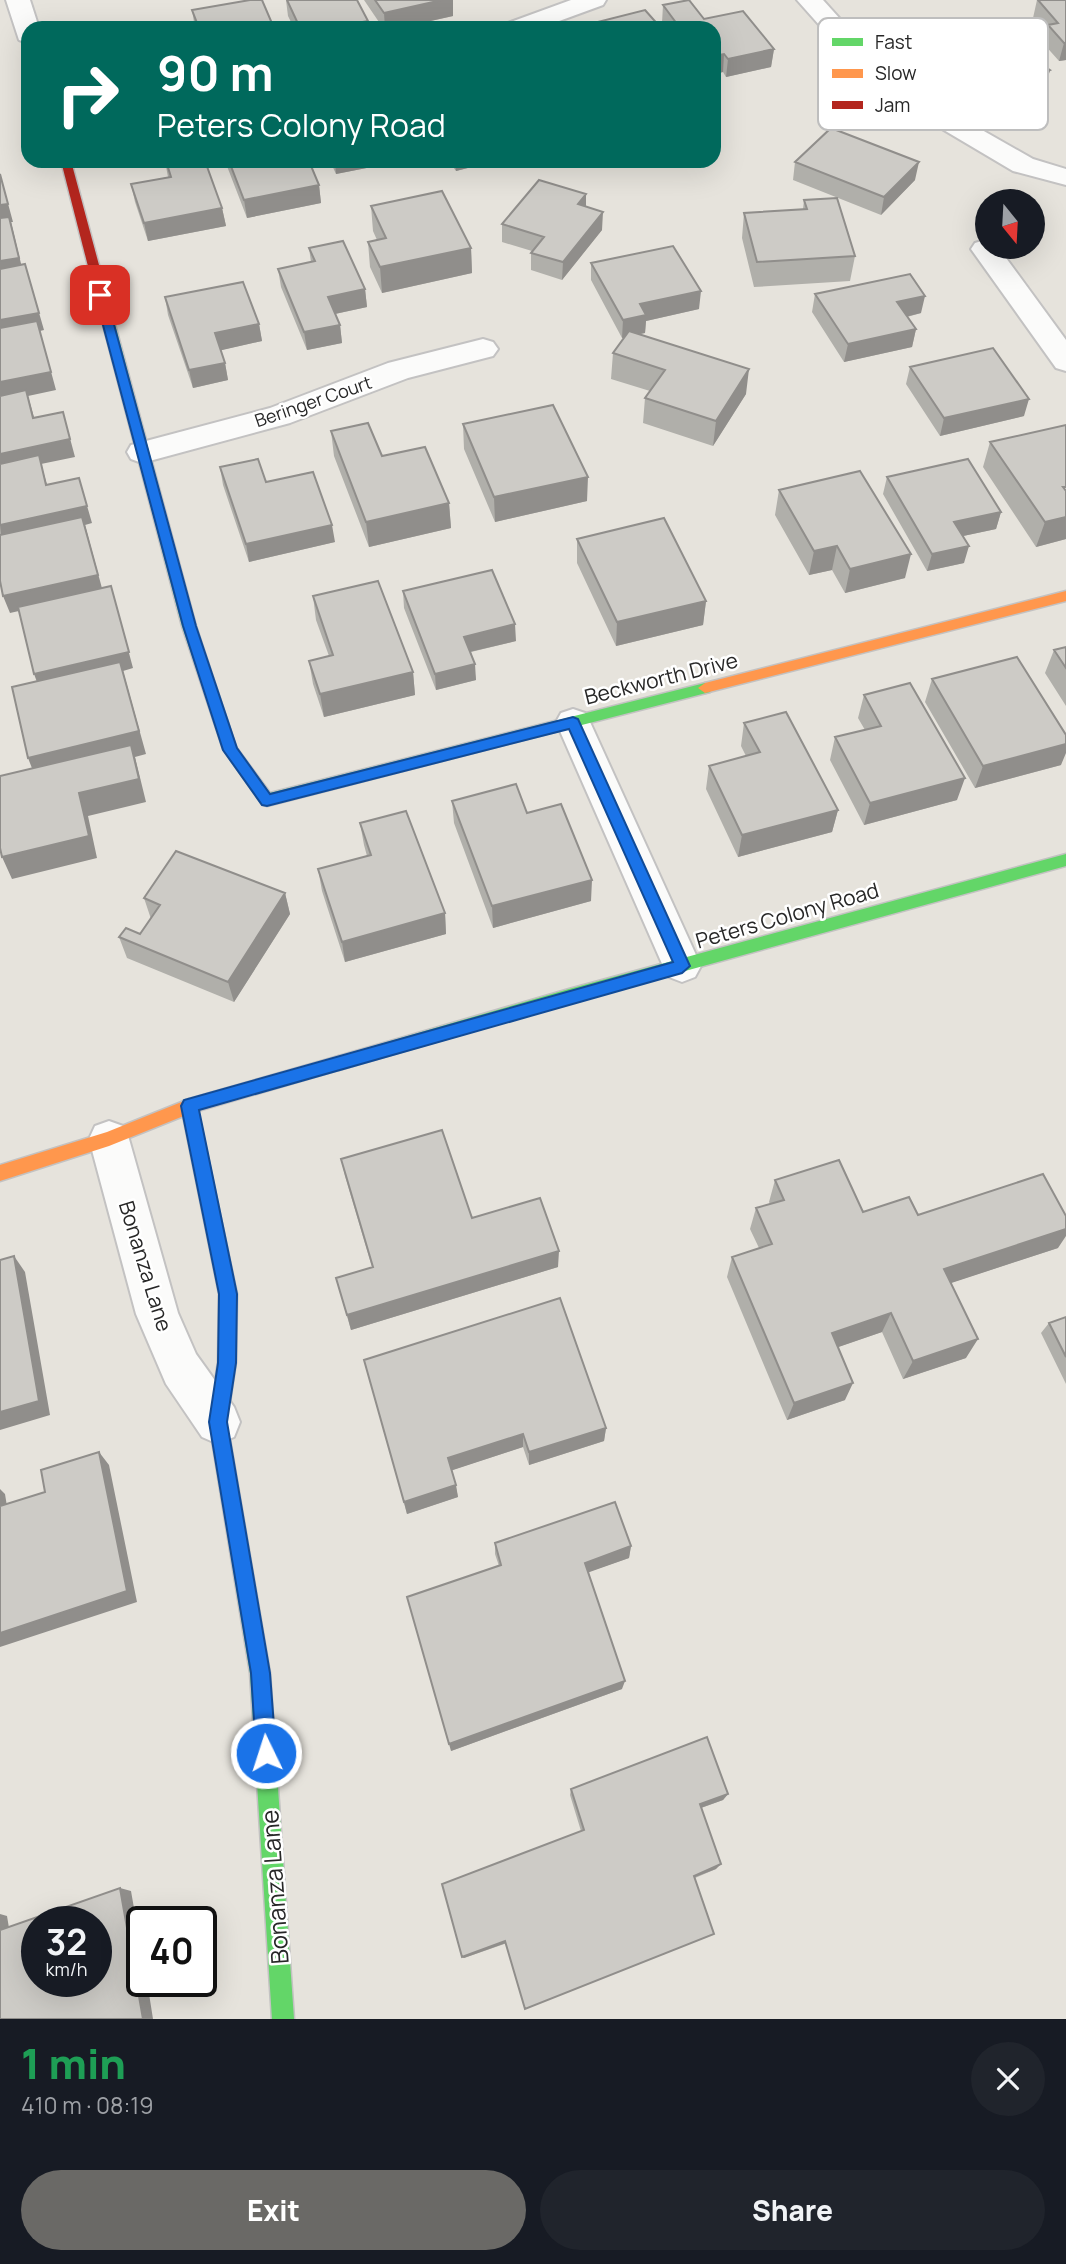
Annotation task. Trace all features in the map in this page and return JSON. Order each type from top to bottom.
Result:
[{"type":"street","points":[[18,0],[24,21]]},
{"type":"street","points":[[536,21],[594,0]]},
{"type":"street","points":[[809,0],[825,18]]},
{"type":"street","points":[[963,130],[1023,165],[1066,177]]},
{"type":"street","points":[[68,168],[142,452]]},
{"type":"street","points":[[993,259],[1066,360]]},
{"type":"street","name":"Beringer Court","points":[[142,452],[279,416],[399,370],[483,349]]},
{"type":"street","name":"Beckworth Drive","points":[[142,452],[190,626],[230,750],[267,800],[1066,596]]},
{"type":"street","points":[[573,722],[682,966]]},
{"type":"street","name":"Peters Colony Road","points":[[0,1173],[109,1139],[190,1106],[1066,860]]},
{"type":"street","name":"Bonanza Lane","points":[[190,1106],[228,1294],[227,1363],[218,1422],[260,1673],[283,2019]]},
{"type":"street","name":"Bonanza Lane","points":[[109,1139],[157,1314],[181,1369],[218,1422]]},
{"type":"building","points":[[262,0],[271,21],[196,21],[192,10]]},
{"type":"building","points":[[287,0],[357,0],[368,21],[297,21]]},
{"type":"building","points":[[375,0],[442,0],[384,13]]},
{"type":"building","points":[[689,0],[704,19],[743,11],[774,49],[728,59],[724,54],[721,55],[721,21],[675,21],[663,5]]},
{"type":"building","points":[[1038,0],[1066,0],[1066,43],[1048,25],[1058,23]]},
{"type":"building","points":[[645,10],[655,21],[602,21]]},
{"type":"building","points":[[829,130],[836,130],[919,162],[884,197],[795,162]]},
{"type":"building","points":[[168,168],[208,168],[222,208],[144,223],[131,184],[171,177]]},
{"type":"building","points":[[232,168],[312,168],[319,185],[244,200]]},
{"type":"building","points":[[0,174],[8,204],[0,205]]},
{"type":"building","points":[[539,180],[586,194],[578,204],[603,212],[563,262],[531,253],[544,237],[502,224]]},
{"type":"building","points":[[442,191],[471,248],[380,267],[368,242],[386,238],[371,206]]},
{"type":"building","points":[[837,198],[855,256],[757,262],[744,213],[807,209],[804,200]]},
{"type":"building","points":[[9,217],[19,258],[0,261],[0,218]]},
{"type":"building","points":[[343,241],[365,289],[328,297],[340,325],[304,332],[278,269],[315,261],[309,248]]},
{"type":"building","points":[[673,246],[701,291],[640,304],[646,315],[623,320],[591,263]]},
{"type":"building","points":[[25,264],[39,313],[0,320],[0,269]]},
{"type":"building","points":[[910,274],[925,296],[897,302],[916,329],[848,344],[815,294]]},
{"type":"building","points":[[243,282],[259,324],[215,333],[225,363],[189,370],[165,297]]},
{"type":"building","points":[[37,321],[51,372],[0,382],[0,328]]},
{"type":"building","points":[[629,331],[749,369],[716,421],[645,398],[665,370],[613,353]]},
{"type":"building","points":[[993,348],[1029,399],[944,418],[910,367]]},
{"type":"building","points":[[26,390],[33,418],[63,412],[70,439],[0,454],[0,396]]},
{"type":"building","points":[[553,405],[588,477],[494,497],[463,424]]},
{"type":"building","points":[[368,423],[382,456],[425,447],[449,503],[366,522],[331,431]]},
{"type":"building","points":[[1066,425],[1066,487],[1063,487],[1066,491],[1066,517],[1045,522],[990,442]]},
{"type":"building","points":[[39,455],[46,485],[79,478],[87,506],[0,525],[0,464]]},
{"type":"building","points":[[258,459],[266,482],[313,472],[332,525],[246,544],[220,467]]},
{"type":"building","points":[[968,459],[1001,512],[954,522],[969,546],[932,554],[887,477]]},
{"type":"building","points":[[860,471],[911,554],[850,569],[837,546],[814,551],[779,490]]},
{"type":"building","points":[[82,517],[98,575],[3,596],[0,581],[0,535]]},
{"type":"building","points":[[664,518],[706,601],[617,622],[577,539]]},
{"type":"building","points":[[492,570],[515,624],[464,637],[475,664],[435,674],[403,591]]},
{"type":"building","points":[[378,581],[413,672],[320,694],[309,661],[333,655],[313,596]]},
{"type":"building","points":[[111,586],[129,652],[34,674],[18,607]]},
{"type":"building","points":[[1066,647],[1066,668],[1054,650]]},
{"type":"building","points":[[1017,657],[1066,735],[1066,744],[983,766],[932,679]]},
{"type":"building","points":[[120,662],[139,731],[28,758],[12,687]]},
{"type":"building","points":[[910,683],[965,778],[870,803],[835,737],[881,726],[864,695]]},
{"type":"building","points":[[786,712],[838,810],[742,835],[709,766],[760,752],[744,723]]},
{"type":"building","points":[[131,745],[139,779],[79,793],[89,836],[2,857],[0,776]]},
{"type":"building","points":[[516,784],[527,813],[561,804],[592,880],[492,906],[452,801]]},
{"type":"building","points":[[406,811],[445,913],[342,942],[318,869],[371,855],[360,823]]},
{"type":"building","points":[[176,851],[285,893],[228,982],[119,937],[126,928],[140,934],[160,905],[144,898]]},
{"type":"building","points":[[442,1130],[472,1218],[540,1198],[559,1251],[347,1315],[336,1278],[373,1267],[341,1159]]},
{"type":"building","points":[[839,1160],[863,1212],[909,1197],[918,1215],[1043,1174],[1066,1216],[1066,1229],[944,1269],[978,1339],[913,1361],[891,1313],[832,1333],[853,1383],[794,1403],[732,1257],[772,1244],[756,1208],[784,1200],[775,1180]]},
{"type":"building","points":[[14,1256],[39,1401],[0,1412],[0,1260]]},
{"type":"building","points":[[560,1298],[606,1428],[529,1452],[523,1434],[448,1458],[456,1485],[404,1502],[364,1360]]},
{"type":"building","points":[[1066,1317],[1066,1357],[1049,1323]]},
{"type":"building","points":[[99,1452],[127,1591],[0,1633],[0,1506],[45,1492],[41,1470]]},
{"type":"building","points":[[615,1502],[631,1546],[585,1563],[625,1681],[449,1744],[407,1597],[501,1565],[495,1543]]},
{"type":"building","points":[[707,1737],[728,1794],[700,1804],[721,1864],[694,1876],[714,1934],[525,2009],[505,1941],[462,1957],[442,1884],[584,1830],[571,1789]]},
{"type":"building","points":[[120,1888],[126,1922],[126,1997],[139,1997],[143,2019],[0,2019],[0,1930],[21,1923],[21,1997],[112,1997],[112,1906],[69,1906]]},
{"type":"traffic: fast","points":[[107,317],[189,626],[230,749],[267,800],[705,688]]},
{"type":"traffic: fast","points":[[339,1063],[569,996],[1066,860]]},
{"type":"traffic: fast","points":[[189,1106],[228,1294],[227,1362],[218,1422],[260,1673],[283,2019]]},
{"type":"traffic: slow","points":[[705,688],[1066,596]]},
{"type":"traffic: slow","points":[[0,1173],[109,1139],[189,1106],[339,1063]]},
{"type":"traffic: jam","points":[[68,168],[107,317]]},
{"type":"route","points":[[100,295],[190,626],[230,750],[267,800],[573,722],[682,966],[190,1106],[228,1294],[227,1363],[218,1422],[260,1673],[266,1753]]}]
